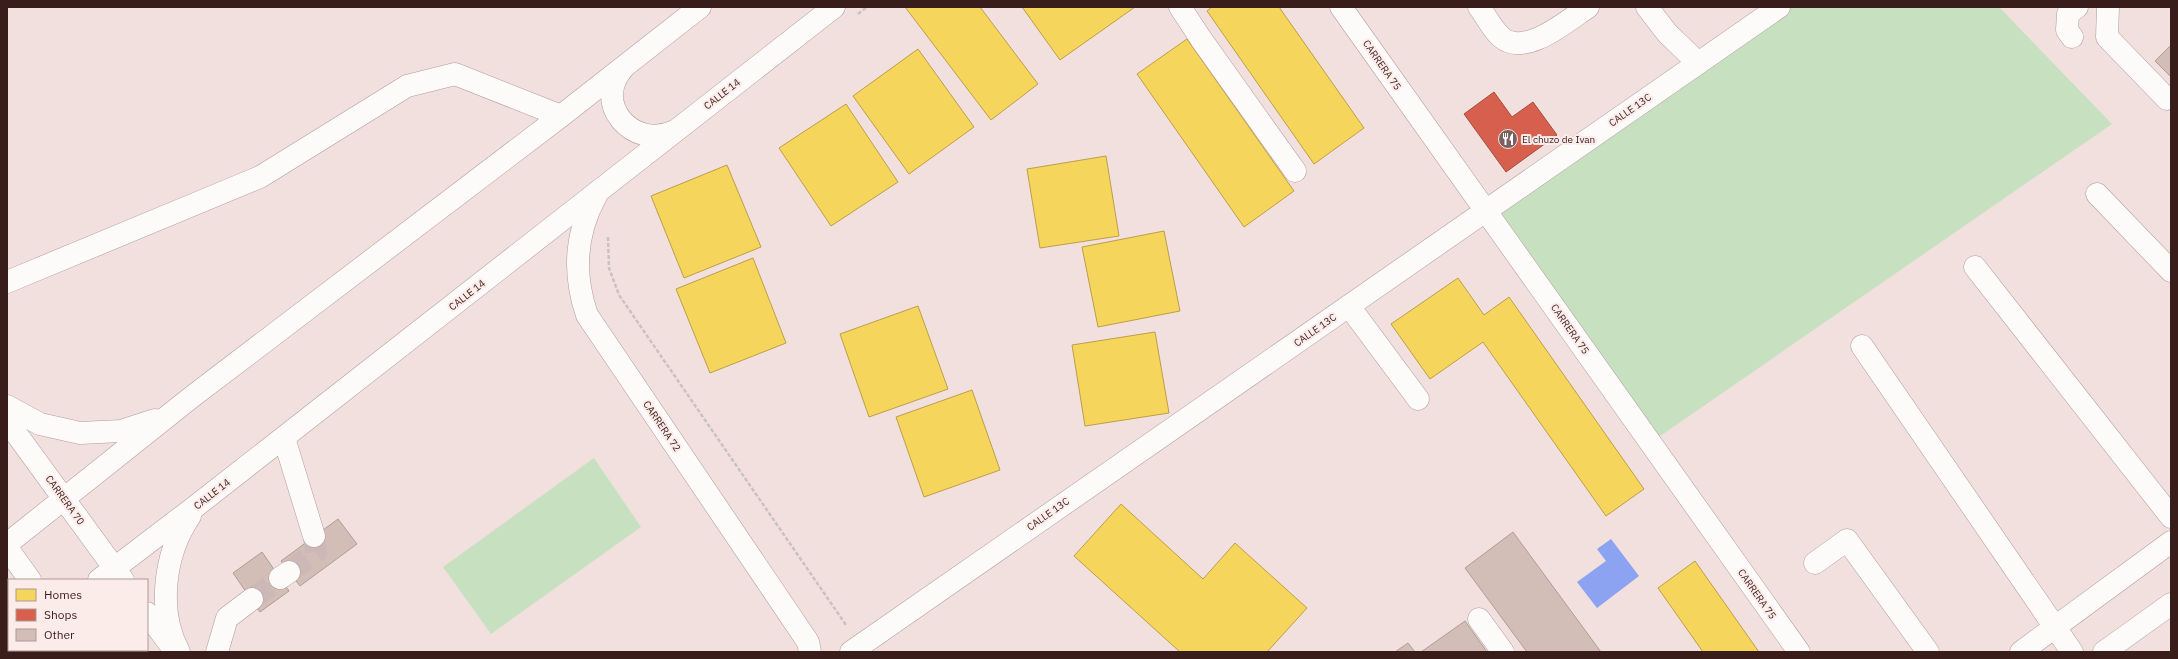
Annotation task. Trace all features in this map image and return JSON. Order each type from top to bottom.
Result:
[{"type":"street","points":[[7,544],[193,396],[561,116],[700,7]]},
{"type":"street","name":"CALLE 14","points":[[112,576],[196,506],[834,7]]},
{"type":"street","points":[[1180,7],[1295,171]]},
{"type":"street","name":"CARRERA 75","points":[[1340,7],[1799,652]]},
{"type":"street","points":[[1479,7],[1501,38],[1514,43],[1529,44],[1588,7]]},
{"type":"street","points":[[1646,7],[1667,32],[1698,63]]},
{"type":"street","name":"CALLE 13C","points":[[855,649],[1778,7]]},
{"type":"street","points":[[2072,37],[2067,30],[2068,14],[2077,7]]},
{"type":"street","points":[[2108,7],[2107,37],[2167,99]]},
{"type":"street","points":[[628,64],[620,71],[613,90],[615,111],[621,120],[636,133],[647,136],[657,137],[676,130]]},
{"type":"street","points":[[7,282],[260,177],[407,86],[455,74],[561,116]]},
{"type":"street","name":"CARRERA 72","points":[[598,193],[584,222],[577,253],[578,284],[586,315],[809,650]]},
{"type":"street","points":[[2097,194],[2171,271]]},
{"type":"street","points":[[1975,267],[2171,517]]},
{"type":"street","points":[[1349,306],[1418,399]]},
{"type":"street","points":[[1862,346],[2072,652]]},
{"type":"street","points":[[7,406],[40,424],[80,433],[121,432],[160,419],[193,396]]},
{"type":"street","name":"CARRERA 70","points":[[7,421],[64,500],[112,576]]},
{"type":"street","points":[[284,438],[314,536]]},
{"type":"street","points":[[179,652],[171,631],[167,611],[168,573],[178,538],[196,506]]},
{"type":"street","points":[[1815,562],[1847,540],[1928,652]]},
{"type":"street","points":[[2021,652],[2171,542]]},
{"type":"street","points":[[7,548],[29,579]]},
{"type":"street","points":[[218,652],[227,618],[252,599]]},
{"type":"street","points":[[2104,652],[2171,604]]},
{"type":"street","points":[[148,614],[175,652]]},
{"type":"street","points":[[1479,619],[1503,652]]},
{"type":"path","points":[[854,17],[867,7]]},
{"type":"path","points":[[608,233],[607,247],[609,268],[619,295],[855,649]]},
{"type":"green space","points":[[1779,7],[1999,7],[2112,124],[1650,443],[1485,211]]},
{"type":"green space","points":[[594,458],[641,527],[491,634],[443,567]]},
{"type":"water","points":[[1611,539],[1639,576],[1597,608],[1577,582],[1606,561],[1597,549]]},
{"type":"building: Homes","points":[[905,7],[980,7],[1038,84],[991,120]]},
{"type":"building: Homes","points":[[1022,7],[1135,7],[1060,60]]},
{"type":"building: Homes","points":[[1212,7],[1279,7],[1364,128],[1314,164],[1207,11]]},
{"type":"building: Homes","points":[[1187,39],[1294,191],[1244,227],[1137,74]]},
{"type":"building: Homes","points":[[918,49],[974,127],[909,174],[853,96]]},
{"type":"building: Homes","points":[[846,104],[898,182],[831,226],[779,148]]},
{"type":"building: Homes","points":[[1106,156],[1119,236],[1040,248],[1027,169]]},
{"type":"building: Homes","points":[[727,165],[761,247],[684,278],[651,196]]},
{"type":"building: Homes","points":[[1164,231],[1180,311],[1098,327],[1082,247]]},
{"type":"building: Homes","points":[[753,258],[786,343],[710,373],[676,289]]},
{"type":"building: Homes","points":[[1458,278],[1484,315],[1509,297],[1644,489],[1606,516],[1483,342],[1430,379],[1391,324]]},
{"type":"building: Homes","points":[[918,306],[948,389],[869,417],[840,334]]},
{"type":"building: Homes","points":[[1155,332],[1169,413],[1085,426],[1072,345]]},
{"type":"building: Homes","points":[[972,390],[1000,470],[924,497],[896,417]]},
{"type":"building: Homes","points":[[1121,504],[1203,579],[1235,543],[1307,608],[1267,652],[1180,652],[1074,556]]},
{"type":"building: Homes","points":[[1695,561],[1759,652],[1703,652],[1658,588]]},
{"type":"building: Shops","points":[[1494,92],[1512,117],[1533,102],[1557,135],[1506,172],[1464,114]]},
{"type":"building: Other","points":[[2171,45],[2171,77],[2155,61]]},
{"type":"building: Other","points":[[338,519],[357,544],[300,586],[281,561]]},
{"type":"building: Other","points":[[1513,532],[1601,652],[1527,652],[1465,568]]},
{"type":"building: Other","points":[[262,552],[289,591],[260,612],[233,573]]},
{"type":"building: Other","points":[[1465,621],[1487,652],[1421,652]]},
{"type":"building: Other","points":[[1408,643],[1415,652],[1395,652]]},
{"type":"tunnel","points":[[289,572],[316,552],[314,536]]},
{"type":"tunnel","points":[[252,599],[280,578]]},
{"type":"place","name":"El chuzo de Ivan","points":[[1508,139]]}]
